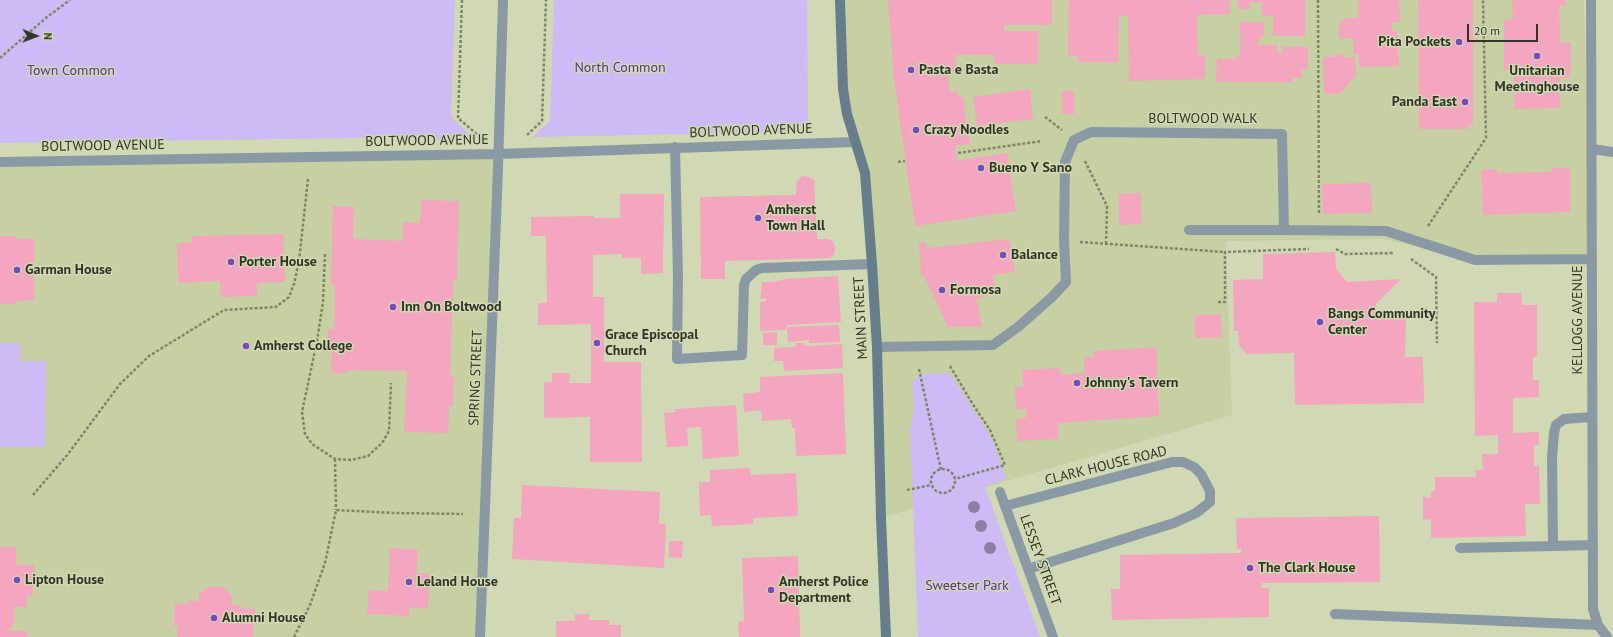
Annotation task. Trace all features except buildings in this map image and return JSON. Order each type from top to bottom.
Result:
[{"type":"main road","name":"MAIN STREET","points":[[840,0],[843,89],[855,142],[864,172],[872,264],[877,347],[880,518],[886,637]]},
{"type":"street","name":"SPRING STREET","points":[[480,637],[503,0]]},
{"type":"street","name":"KELLOGG AVENUE","points":[[1591,0],[1593,609],[1598,625],[1607,637]]},
{"type":"street","name":"BOLTWOOD WALK","points":[[1074,140],[1091,132],[1282,134],[1284,230]]},
{"type":"street","points":[[877,347],[993,345],[1018,327],[1044,305],[1066,282],[1064,240],[1065,162],[1074,140]]},
{"type":"street","name":"BOLTWOOD AVENUE","points":[[0,162],[498,154],[855,142]]},
{"type":"street","points":[[675,147],[678,277],[677,359],[742,355],[744,285],[746,279],[756,270],[762,268],[872,264]]},
{"type":"street","points":[[1592,149],[1613,152]]},
{"type":"street","points":[[1189,230],[1386,231],[1475,260],[1592,259]]},
{"type":"street","points":[[1553,546],[1552,456],[1556,424],[1564,419],[1592,417]]},
{"type":"street","name":"CLARK HOUSE ROAD","points":[[1005,506],[1172,462],[1184,462],[1194,467],[1201,474],[1210,491],[1210,502],[1196,513],[1174,522],[1028,569]]},
{"type":"street","name":"LESSEY STREET","points":[[1000,492],[1053,637]]},
{"type":"street","points":[[1460,548],[1592,545]]},
{"type":"street","points":[[1335,614],[1598,625]]},
{"type":"path","points":[[0,58],[47,17],[70,0]]},
{"type":"path","points":[[462,0],[458,118],[478,135]]},
{"type":"path","points":[[526,136],[542,120],[546,0]]},
{"type":"path","points":[[1064,240],[1225,252],[1318,249],[1318,0]]},
{"type":"path","points":[[1403,253],[1418,241],[1486,138],[1483,0]]},
{"type":"path","points":[[1045,117],[1074,140],[1107,206],[1106,244]]},
{"type":"path","points":[[958,153],[1042,141]]},
{"type":"path","points":[[898,162],[905,161]]},
{"type":"path","points":[[33,495],[68,454],[120,384],[149,356],[224,310],[276,307],[289,297],[294,284],[299,261],[308,179]]},
{"type":"path","points":[[1330,249],[1336,248],[1345,254],[1403,253],[1436,277],[1437,343]]},
{"type":"path","points":[[1218,302],[1225,302],[1225,252]]},
{"type":"path","points":[[325,254],[323,302],[302,412],[305,434],[312,444],[335,459],[351,460],[368,456],[382,443],[389,431],[391,384]]},
{"type":"path","points":[[950,366],[990,430],[1005,465],[955,479]]},
{"type":"path","points":[[919,368],[941,470]]},
{"type":"path","points":[[294,637],[310,605],[322,570],[336,510],[335,459]]},
{"type":"path","points":[[941,470],[951,473],[955,479],[953,487],[947,493],[940,493],[936,491],[931,485],[934,473],[941,470]]},
{"type":"path","points":[[907,490],[931,485]]},
{"type":"path","points":[[336,510],[463,514]]},
{"type":"shaded area","points":[[841,0],[1584,0],[1592,259],[1475,260],[1383,239],[1226,241],[1232,415],[881,518],[865,173],[847,114]]},
{"type":"shaded area","name":"Amherst College","points":[[498,154],[480,637],[0,637],[0,162]]},
{"type":"green space","name":"Town Common","points":[[0,0],[455,0],[451,117],[472,137],[464,140],[437,140],[425,137],[0,143]]},
{"type":"green space","name":"North Common","points":[[554,0],[807,0],[808,124],[792,132],[532,137],[550,121]]},
{"type":"green space","points":[[0,343],[20,343],[20,361],[46,361],[45,447],[0,447]]},
{"type":"green space","name":"Sweetser Park","points":[[950,373],[991,437],[1007,478],[985,487],[1040,637],[918,637],[910,429],[914,408],[912,382],[923,374]]},
{"type":"place","name":"Pita Pockets","points":[[1459,42]]},
{"type":"place","name":"Unitarian Meetinghouse","points":[[1537,56]]},
{"type":"place","name":"Pasta e Basta","points":[[911,70]]},
{"type":"place","name":"Panda East","points":[[1465,102]]},
{"type":"place","name":"Crazy Noodles","points":[[916,130]]},
{"type":"place","name":"Bueno Y Sano","points":[[981,168]]},
{"type":"place","name":"Amherst Town Hall","points":[[758,218]]},
{"type":"place","name":"Balance","points":[[1003,255]]},
{"type":"place","name":"Porter House","points":[[231,262]]},
{"type":"place","name":"Garman House","points":[[17,270]]},
{"type":"place","name":"Formosa","points":[[942,290]]},
{"type":"place","name":"Inn On Boltwood","points":[[393,307]]},
{"type":"place","name":"Bangs Community Center","points":[[1320,322]]},
{"type":"place","name":"Grace Episcopal Church","points":[[597,343]]},
{"type":"place","name":"Amherst College","points":[[246,346]]},
{"type":"place","name":"Johnny's Tavern","points":[[1077,383]]},
{"type":"place","name":"The Clark House","points":[[1250,568]]},
{"type":"place","name":"Lipton House","points":[[17,580]]},
{"type":"place","name":"Leland House","points":[[409,582]]},
{"type":"place","name":"Amherst Police Department","points":[[771,590]]},
{"type":"place","name":"Alumni House","points":[[214,618]]}]
